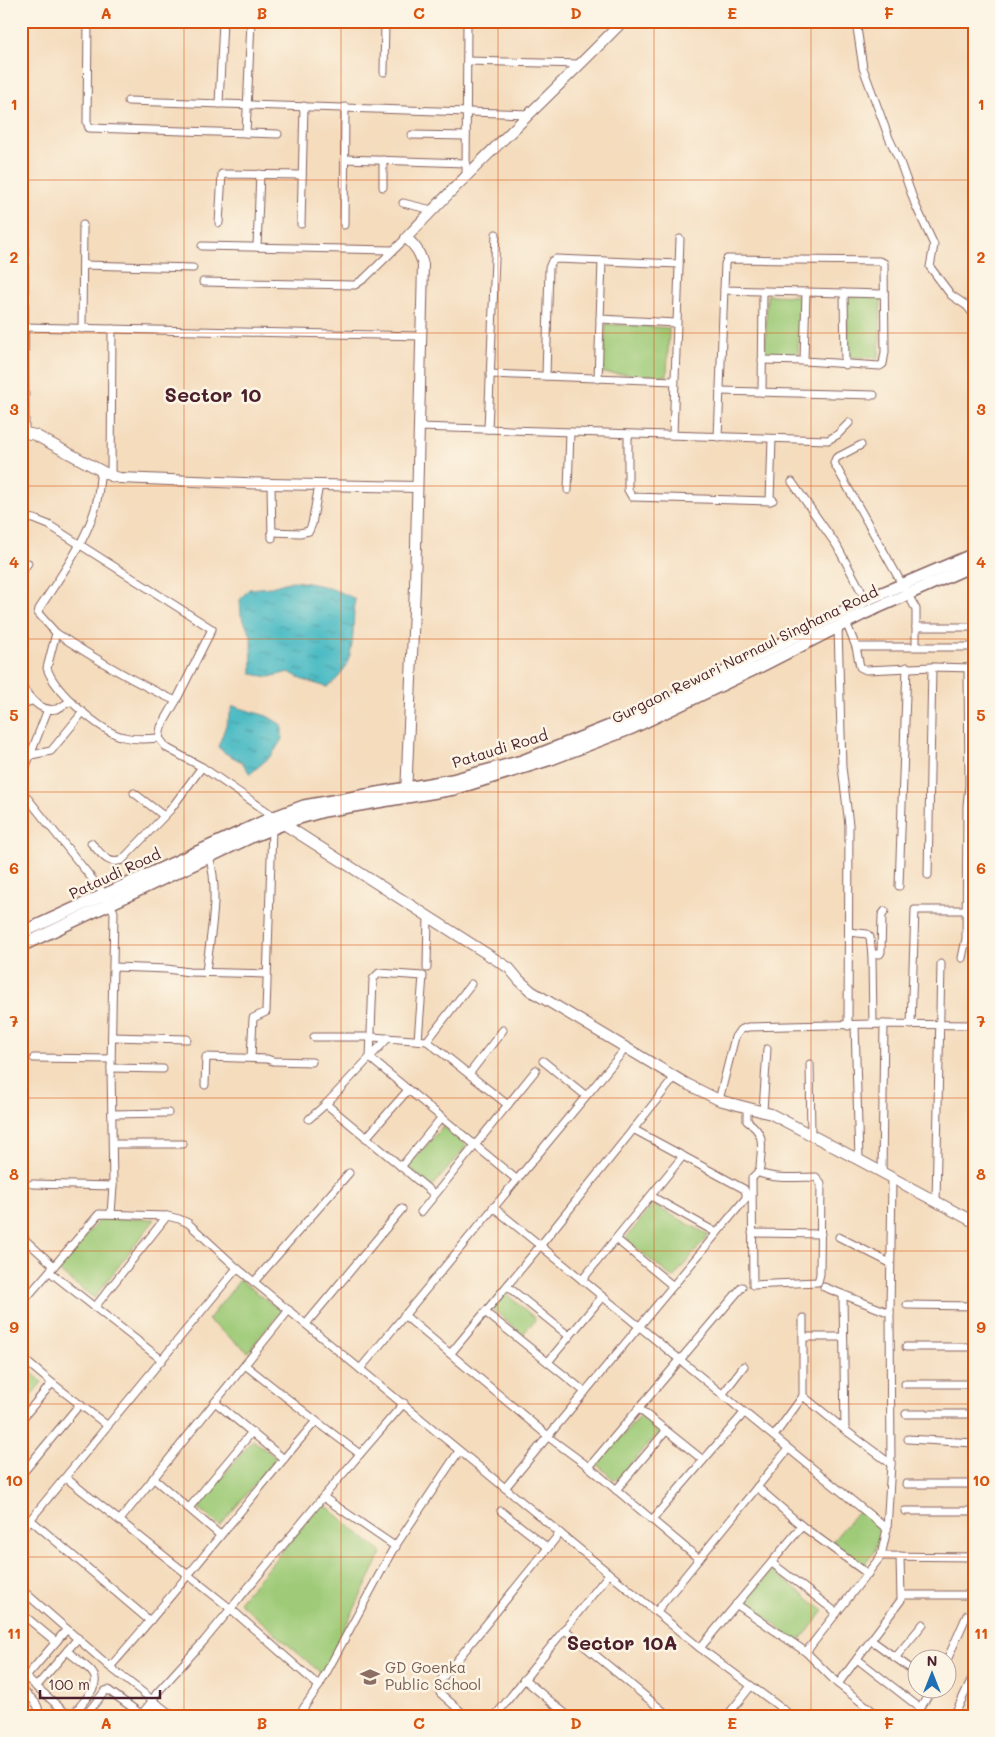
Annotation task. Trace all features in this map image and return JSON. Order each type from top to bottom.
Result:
[{"type":"main road","points":[[693,694],[866,600],[974,554]]},
{"type":"main road","name":"Gurgaon Rewari Narnaul Singhana Road","points":[[24,936],[55,931],[107,899],[208,852],[277,823],[406,793],[454,789],[551,760],[632,728],[693,694],[974,565]]},
{"type":"street","points":[[88,21],[87,122],[89,128],[278,134]]},
{"type":"street","points":[[219,104],[223,21]]},
{"type":"street","points":[[246,133],[251,21]]},
{"type":"street","points":[[384,72],[385,21]]},
{"type":"street","points":[[466,175],[467,21]]},
{"type":"street","points":[[203,282],[355,285],[365,278],[406,238],[466,175],[623,21]]},
{"type":"street","points":[[856,21],[863,68],[915,204],[934,245],[930,267],[951,294],[967,306],[974,315]]},
{"type":"street","points":[[467,60],[581,64]]},
{"type":"street","points":[[128,101],[530,114]]},
{"type":"street","points":[[301,224],[304,106]]},
{"type":"street","points":[[344,224],[345,108]]},
{"type":"street","points":[[412,135],[466,136]]},
{"type":"street","points":[[344,159],[466,163]]},
{"type":"street","points":[[383,187],[384,160]]},
{"type":"street","points":[[219,223],[222,174],[302,175]]},
{"type":"street","points":[[257,248],[260,174]]},
{"type":"street","points":[[403,203],[432,210]]},
{"type":"street","points":[[82,329],[83,225]]},
{"type":"street","points":[[24,227],[23,432],[35,435],[111,476],[120,478],[417,487]]},
{"type":"street","points":[[488,429],[496,234]]},
{"type":"street","points":[[406,238],[416,246],[423,265],[415,586],[406,793]]},
{"type":"street","points":[[672,435],[680,239]]},
{"type":"street","points":[[202,246],[392,250]]},
{"type":"street","points":[[718,437],[725,261],[730,258],[879,261],[884,263],[885,352],[883,364],[880,366],[845,365],[804,361],[762,360]]},
{"type":"street","points":[[546,376],[550,264],[552,261],[556,259],[679,264]]},
{"type":"street","points":[[598,379],[602,261]]},
{"type":"street","points":[[83,266],[193,268]]},
{"type":"street","points":[[724,290],[884,294]]},
{"type":"street","points":[[762,392],[763,291]]},
{"type":"street","points":[[804,361],[806,292]]},
{"type":"street","points":[[844,293],[845,365]]},
{"type":"street","points":[[600,319],[676,323]]},
{"type":"street","points":[[24,327],[420,336]]},
{"type":"street","points":[[111,476],[112,329]]},
{"type":"street","points":[[490,374],[674,382]]},
{"type":"street","points":[[720,391],[874,395]]},
{"type":"street","points":[[418,427],[828,440],[837,435],[849,423]]},
{"type":"street","points":[[568,490],[570,432]]},
{"type":"street","points":[[628,434],[628,490],[632,496],[771,501],[772,439]]},
{"type":"street","points":[[861,445],[836,458],[834,463],[916,609],[916,646]]},
{"type":"street","points":[[101,470],[96,507],[79,545],[38,609],[38,613],[56,633],[94,658],[140,685],[176,701]]},
{"type":"street","points":[[792,482],[837,546],[866,600]]},
{"type":"street","points":[[271,484],[272,535],[309,531],[319,485]]},
{"type":"street","points":[[21,518],[34,519],[49,524],[212,629],[161,727],[159,738],[167,748],[202,767],[277,823],[428,915],[509,968],[531,991],[675,1077],[719,1100],[763,1111],[974,1222]]},
{"type":"street","points":[[21,573],[28,563]]},
{"type":"street","points":[[842,625],[856,647],[859,665],[862,669],[907,667],[971,668],[969,785],[966,806],[966,939],[962,958]]},
{"type":"street","points":[[842,625],[842,767],[849,825],[848,932],[859,1160]]},
{"type":"street","points":[[916,627],[974,627]]},
{"type":"street","points":[[56,633],[47,668],[49,674],[71,701],[105,729],[122,737],[159,738]]},
{"type":"street","points":[[856,647],[916,646],[974,648]]},
{"type":"street","points":[[899,886],[907,667]]},
{"type":"street","points":[[928,875],[932,667]]},
{"type":"street","points":[[21,684],[31,701],[48,709],[56,710],[71,701]]},
{"type":"street","points":[[21,705],[31,701]]},
{"type":"street","points":[[21,779],[48,709]]},
{"type":"street","points":[[21,749],[31,755],[55,749],[83,712]]},
{"type":"street","points":[[91,844],[111,862],[115,863],[122,860],[164,816],[202,767]]},
{"type":"street","points":[[21,790],[107,899],[114,918],[111,1059],[113,1186],[111,1214]]},
{"type":"street","points":[[134,793],[164,816]]},
{"type":"street","points":[[251,1058],[253,1018],[266,1012],[277,823]]},
{"type":"street","points":[[206,972],[213,912],[214,874],[208,852]]},
{"type":"street","points":[[911,1025],[915,910],[974,910]]},
{"type":"street","points":[[872,956],[881,952],[882,914],[885,911]]},
{"type":"street","points":[[427,968],[428,915]]},
{"type":"street","points":[[848,932],[867,934],[870,937],[873,1024]]},
{"type":"street","points":[[936,1202],[941,964]]},
{"type":"street","points":[[114,967],[267,974]]},
{"type":"street","points":[[370,1058],[373,979],[379,973],[423,976],[418,1040]]},
{"type":"street","points":[[427,1041],[471,984]]},
{"type":"street","points":[[719,1100],[735,1037],[740,1030],[748,1027],[873,1024],[974,1025]]},
{"type":"street","points":[[882,1172],[884,1024]]},
{"type":"street","points":[[469,1074],[503,1030]]},
{"type":"street","points":[[314,1036],[372,1037],[427,1041],[508,1105]]},
{"type":"street","points":[[112,1037],[187,1038]]},
{"type":"street","points":[[309,1119],[326,1104],[388,1038]]},
{"type":"street","points":[[360,1369],[626,1048]]},
{"type":"street","points":[[763,1111],[767,1049]]},
{"type":"street","points":[[34,1058],[111,1059]]},
{"type":"street","points":[[205,1085],[206,1058],[251,1058],[267,1059],[273,1062],[312,1062]]},
{"type":"street","points":[[370,1058],[516,1179]]},
{"type":"street","points":[[543,1062],[586,1095]]},
{"type":"street","points":[[810,1064],[811,1136]]},
{"type":"street","points":[[111,1068],[163,1069]]},
{"type":"street","points":[[421,1212],[536,1070]]},
{"type":"street","points":[[451,1353],[540,1246],[675,1077]]},
{"type":"street","points":[[366,1138],[408,1090]]},
{"type":"street","points":[[326,1104],[434,1194]]},
{"type":"street","points":[[747,1108],[747,1121],[759,1130],[761,1138],[760,1168],[752,1178],[753,1285],[818,1282],[820,1274],[821,1184],[816,1177],[764,1175],[758,1172]]},
{"type":"street","points":[[112,1114],[168,1113]]},
{"type":"street","points":[[401,1167],[442,1117]]},
{"type":"street","points":[[505,1488],[549,1438],[584,1392],[746,1198],[746,1192],[633,1129]]},
{"type":"street","points":[[113,1144],[183,1144]]},
{"type":"street","points":[[582,1280],[683,1156]]},
{"type":"street","points":[[254,1282],[349,1174]]},
{"type":"street","points":[[806,1652],[881,1556],[887,1529],[891,1464],[890,1263],[892,1178]]},
{"type":"street","points":[[32,1184],[113,1186]]},
{"type":"street","points":[[651,1196],[717,1233]]},
{"type":"street","points":[[493,1207],[887,1529]]},
{"type":"street","points":[[306,1324],[402,1209]]},
{"type":"street","points":[[21,1304],[99,1214],[167,1216],[188,1223],[237,1268],[700,1648],[792,1716]]},
{"type":"street","points":[[95,1307],[167,1216]]},
{"type":"street","points":[[752,1233],[820,1234]]},
{"type":"street","points":[[21,1236],[52,1269],[95,1307],[162,1360]]},
{"type":"street","points":[[839,1237],[890,1263]]},
{"type":"street","points":[[616,1239],[673,1286]]},
{"type":"street","points":[[21,1531],[237,1268]]},
{"type":"street","points":[[507,1286],[569,1336]]},
{"type":"street","points":[[588,1467],[742,1287]]},
{"type":"street","points":[[824,1288],[890,1313]]},
{"type":"street","points":[[843,1296],[845,1430]]},
{"type":"street","points":[[548,1362],[602,1297]]},
{"type":"street","points":[[907,1305],[974,1306]]},
{"type":"street","points":[[120,1520],[289,1310]]},
{"type":"street","points":[[485,1312],[584,1392]]},
{"type":"street","points":[[404,1315],[549,1438],[588,1467],[699,1559]]},
{"type":"street","points":[[774,1436],[803,1396],[803,1318]]},
{"type":"street","points":[[803,1337],[843,1337]]},
{"type":"street","points":[[906,1347],[974,1347]]},
{"type":"street","points":[[21,1357],[108,1426]]},
{"type":"street","points":[[244,1365],[360,1454]]},
{"type":"street","points":[[722,1395],[744,1366]]},
{"type":"street","points":[[21,1420],[52,1383]]},
{"type":"street","points":[[905,1384],[974,1384]]},
{"type":"street","points":[[803,1396],[891,1464]]},
{"type":"street","points":[[215,1402],[284,1459]]},
{"type":"street","points":[[21,1475],[80,1404]]},
{"type":"street","points":[[149,1716],[156,1702],[156,1694],[204,1641],[323,1497],[404,1404]]},
{"type":"street","points":[[638,1408],[703,1460]]},
{"type":"street","points":[[652,1520],[744,1413]]},
{"type":"street","points":[[906,1414],[974,1414]]},
{"type":"street","points":[[110,1667],[316,1421]]},
{"type":"street","points":[[616,1490],[666,1431]]},
{"type":"street","points":[[189,1508],[252,1432]]},
{"type":"street","points":[[908,1439],[974,1443]]},
{"type":"street","points":[[656,1612],[788,1449]]},
{"type":"street","points":[[298,1716],[319,1686],[396,1546],[459,1450]]},
{"type":"street","points":[[66,1478],[231,1609],[319,1686]]},
{"type":"street","points":[[152,1478],[220,1535]]},
{"type":"street","points":[[906,1484],[974,1484]]},
{"type":"street","points":[[757,1487],[802,1526],[868,1574]]},
{"type":"street","points":[[323,1497],[396,1546]]},
{"type":"street","points":[[501,1511],[548,1548]]},
{"type":"street","points":[[905,1511],[974,1512]]},
{"type":"street","points":[[31,1520],[150,1621]]},
{"type":"street","points":[[700,1648],[802,1526]]},
{"type":"street","points":[[466,1716],[440,1693],[438,1687],[440,1681],[560,1533]]},
{"type":"street","points":[[881,1556],[974,1557]]},
{"type":"street","points":[[838,1684],[902,1600],[900,1556]]},
{"type":"street","points":[[772,1563],[837,1613]]},
{"type":"street","points":[[495,1716],[610,1574]]},
{"type":"street","points":[[21,1589],[110,1667],[173,1716]]},
{"type":"street","points":[[902,1595],[974,1595]]},
{"type":"street","points":[[736,1604],[806,1652],[838,1684],[879,1716]]},
{"type":"street","points":[[21,1613],[56,1642]]},
{"type":"street","points":[[951,1650],[967,1615]]},
{"type":"street","points":[[895,1658],[923,1624]]},
{"type":"street","points":[[67,1629],[24,1675],[66,1712],[72,1713],[77,1710],[95,1686],[96,1680],[93,1673],[67,1651]]},
{"type":"street","points":[[564,1629],[669,1716]]},
{"type":"street","points":[[36,1687],[78,1638]]},
{"type":"street","points":[[871,1640],[908,1667]]},
{"type":"street","points":[[857,1659],[920,1708]]},
{"type":"street","points":[[954,1716],[974,1674]]},
{"type":"street","points":[[524,1679],[568,1716]]},
{"type":"street","points":[[727,1716],[751,1686]]},
{"type":"street","points":[[21,1690],[38,1706],[40,1711],[38,1716]]},
{"type":"street","points":[[85,1716],[105,1691],[108,1690],[112,1690],[141,1715],[156,1702]]},
{"type":"street","points":[[916,1716],[925,1700]]},
{"type":"green space","points":[[767,295],[800,296],[798,357],[765,356]]},
{"type":"green space","points":[[848,296],[881,297],[879,358],[847,357]]},
{"type":"green space","points":[[606,324],[669,328],[667,376],[603,373]]},
{"type":"green space","points":[[443,1126],[467,1146],[432,1187],[408,1167]]},
{"type":"green space","points":[[653,1205],[709,1235],[673,1278],[625,1239]]},
{"type":"green space","points":[[100,1219],[155,1219],[94,1298],[57,1270]]},
{"type":"green space","points":[[240,1280],[281,1311],[248,1352],[208,1320]]},
{"type":"green space","points":[[505,1293],[536,1319],[523,1334],[492,1309]]},
{"type":"green space","points":[[21,1363],[42,1382],[21,1408]]},
{"type":"green space","points":[[640,1416],[659,1433],[615,1481],[597,1464]]},
{"type":"green space","points":[[253,1440],[276,1458],[220,1526],[197,1507]]},
{"type":"green space","points":[[323,1503],[382,1553],[322,1674],[239,1602]]},
{"type":"green space","points":[[859,1510],[882,1528],[874,1552],[861,1569],[830,1544]]},
{"type":"green space","points":[[772,1570],[824,1611],[798,1643],[746,1602]]},
{"type":"water","points":[[292,581],[324,587],[355,599],[352,648],[349,659],[337,679],[327,687],[303,680],[289,672],[269,677],[252,674],[251,635],[241,615],[240,600],[249,589],[271,587]]},
{"type":"water","points":[[233,706],[267,716],[282,725],[282,739],[272,755],[250,774],[242,762],[218,747]]},
{"type":"place","name":"GD Goenka Public School","points":[[370,1677]]},
{"type":"district","name":"Sector 10","points":[[213,395]]},
{"type":"district","name":"Sector 10A","points":[[622,1643]]}]
